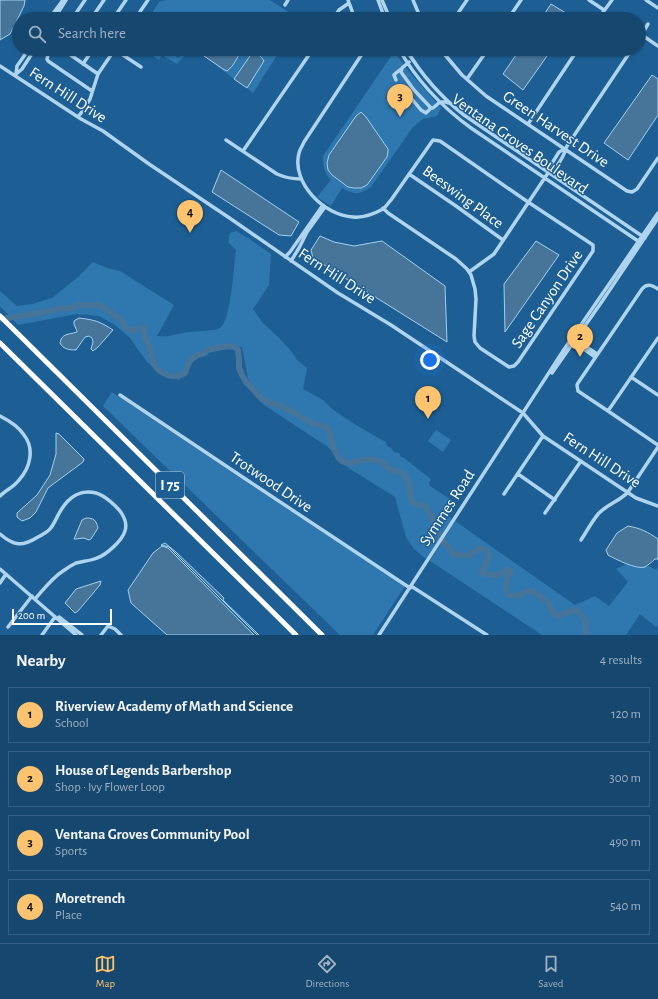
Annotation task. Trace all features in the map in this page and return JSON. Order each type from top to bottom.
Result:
[{"type":"highway","name":"I 75","points":[[0,316],[322,635]]},
{"type":"highway","name":"I 75","points":[[0,342],[296,635]]},
{"type":"street","points":[[55,12],[63,0]]},
{"type":"street","points":[[58,12],[66,0]]},
{"type":"street","points":[[77,12],[85,0]]},
{"type":"street","points":[[96,12],[104,0]]},
{"type":"street","points":[[118,12],[126,0]]},
{"type":"street","points":[[140,12],[148,0]]},
{"type":"street","points":[[285,5],[288,0]]},
{"type":"street","points":[[378,0],[382,12]]},
{"type":"street","points":[[382,0],[387,12]]},
{"type":"street","points":[[413,0],[418,12]]},
{"type":"street","points":[[459,12],[467,0]]},
{"type":"street","points":[[513,12],[521,0]]},
{"type":"street","points":[[589,0],[604,10],[612,0]]},
{"type":"street","points":[[646,0],[658,8]]},
{"type":"street","points":[[338,12],[348,2],[352,12]]},
{"type":"street","points":[[646,40],[658,46]]},
{"type":"street","points":[[15,75],[17,66],[24,56]]},
{"type":"street","points":[[15,75],[22,69],[30,56]]},
{"type":"street","points":[[48,56],[48,61],[92,91]]},
{"type":"street","points":[[72,56],[98,74]]},
{"type":"street","points":[[83,64],[88,56]]},
{"type":"street","points":[[78,117],[88,102],[98,74],[110,56]]},
{"type":"street","points":[[124,56],[141,67]]},
{"type":"street","points":[[243,151],[308,56]]},
{"type":"street","points":[[324,206],[311,195],[301,178],[298,166],[299,154],[304,142],[361,56]]},
{"type":"street","name":"Ventana Groves Boulevard","points":[[403,56],[426,87],[440,102],[471,128],[640,242]]},
{"type":"street","name":"Ventana Groves Boulevard","points":[[410,56],[429,81],[453,106],[471,121],[643,237]]},
{"type":"street","name":"Green Harvest Drive","points":[[445,56],[467,80],[486,96],[630,192],[637,189],[658,158]]},
{"type":"street","points":[[467,80],[483,56]]},
{"type":"street","points":[[528,124],[573,56]]},
{"type":"street","points":[[469,272],[494,254],[545,177],[548,173],[554,170],[565,149],[627,56]]},
{"type":"street","points":[[396,80],[394,75],[412,59]]},
{"type":"street","name":"Fern Hill Drive","points":[[0,66],[78,117],[103,131],[338,293],[391,325],[523,413],[543,436],[636,498],[658,506]]},
{"type":"street","points":[[401,69],[400,72],[431,108]]},
{"type":"street","points":[[401,86],[421,110],[426,113],[440,102],[446,102],[453,106]]},
{"type":"street","points":[[226,140],[277,174],[286,178],[301,178]]},
{"type":"street","name":"Sage Canyon Drive","points":[[324,206],[344,216],[353,217],[371,215],[383,208],[391,200],[433,140],[440,141],[590,243],[594,248],[592,254],[518,362],[514,366],[509,367],[480,348],[475,342],[476,294],[474,284],[464,265],[388,213],[383,208]]},
{"type":"street","name":"Beeswing Place","points":[[409,174],[503,240]]},
{"type":"street","points":[[285,257],[324,206]]},
{"type":"street","points":[[291,261],[307,232],[324,206]]},
{"type":"street","name":"Symmes Road","points":[[379,635],[483,473],[640,242],[658,213]]},
{"type":"street","name":"Symmes Road","points":[[643,237],[658,218]]},
{"type":"street","points":[[581,540],[599,514],[628,492],[658,446],[580,392],[577,388],[578,383],[643,287],[649,285],[658,289]]},
{"type":"street","points":[[608,411],[658,338]]},
{"type":"street","points":[[573,340],[596,355]]},
{"type":"street","points":[[631,377],[658,395]]},
{"type":"street","name":"Trotwood Drive","points":[[120,395],[254,485],[410,587],[487,635]]},
{"type":"street","points":[[0,416],[24,434],[30,447],[28,464],[22,476],[0,496]]},
{"type":"street","points":[[504,494],[543,436]]},
{"type":"street","points":[[545,513],[581,461]]},
{"type":"street","points":[[518,474],[555,500]]},
{"type":"street","points":[[0,534],[9,541],[17,544],[29,543],[50,529],[56,521],[60,511],[70,499],[78,494],[89,492],[106,498],[121,512],[126,521],[125,531],[109,552],[98,558],[76,564],[64,570],[34,598],[8,627]]},
{"type":"street","points":[[0,569],[76,635]]},
{"type":"street","points":[[0,583],[6,574]]},
{"type":"street","points":[[47,609],[82,635]]},
{"type":"street","points":[[42,635],[55,617]]},
{"type":"street","points":[[101,635],[108,626],[121,635]]},
{"type":"shaded area","points":[[0,0],[25,0],[21,12],[12,12],[12,30],[10,34],[0,40]]},
{"type":"shaded area","points":[[167,0],[270,0],[288,12],[153,12],[159,2]]},
{"type":"shaded area","points":[[551,4],[564,12],[546,12]]},
{"type":"shaded area","points":[[153,56],[161,56],[159,60]]},
{"type":"shaded area","points":[[164,56],[175,56],[179,58],[180,56],[184,56],[177,64]]},
{"type":"shaded area","points":[[204,56],[238,56],[234,64],[227,71]]},
{"type":"shaded area","points":[[238,56],[250,56],[234,79],[208,59],[223,69],[235,61]]},
{"type":"shaded area","points":[[250,56],[260,56],[262,58],[264,61],[247,88],[234,79]]},
{"type":"shaded area","points":[[256,56],[277,56],[253,93],[247,88],[264,61]]},
{"type":"shaded area","points":[[391,56],[397,56],[441,108],[437,116],[423,119],[413,127],[371,187],[360,193],[350,192],[342,188],[331,206],[317,197],[331,180],[324,169],[323,156]]},
{"type":"shaded area","points":[[515,56],[547,56],[523,90],[503,74]]},
{"type":"shaded area","points":[[652,75],[658,79],[658,115],[628,160],[604,143]]},
{"type":"shaded area","points":[[361,112],[388,149],[388,152],[387,157],[367,185],[361,188],[354,188],[348,187],[332,175],[328,170],[327,163],[329,155],[356,116]]},
{"type":"shaded area","points":[[221,170],[299,222],[291,236],[279,235],[212,192]]},
{"type":"shaded area","points":[[236,231],[271,254],[269,285],[253,309],[262,322],[280,339],[297,360],[307,368],[303,389],[323,400],[332,409],[356,425],[386,442],[387,446],[394,452],[399,453],[401,457],[431,479],[429,483],[430,486],[453,501],[444,513],[452,519],[426,559],[414,549],[406,537],[395,497],[347,467],[328,447],[264,405],[253,394],[248,378],[242,347],[199,351],[179,380],[161,373],[147,362],[130,338],[115,325],[99,316],[77,314],[18,325],[0,306],[0,291],[17,306],[32,304],[52,298],[78,277],[93,262],[107,268],[120,271],[174,305],[157,336],[218,329],[224,323],[227,315],[236,250],[228,242],[230,233]]},
{"type":"shaded area","points":[[320,236],[334,242],[354,246],[382,241],[445,286],[447,342],[313,258],[311,250]]},
{"type":"shaded area","points":[[536,241],[559,255],[505,332],[504,284]]},
{"type":"shaded area","points":[[79,318],[97,321],[113,330],[93,351],[91,349],[93,342],[92,338],[89,336],[85,337],[76,350],[66,349],[60,343],[62,337],[77,332],[74,321]]},
{"type":"shaded area","points":[[112,392],[405,586],[373,635],[340,635],[103,406]]},
{"type":"shaded area","points":[[436,430],[451,440],[443,452],[428,441]]},
{"type":"shaded area","points":[[56,433],[59,434],[84,459],[83,462],[48,488],[36,512],[30,518],[22,521],[17,517],[17,513],[37,495],[50,475],[56,454]]},
{"type":"shaded area","points":[[91,518],[94,520],[98,528],[89,540],[84,538],[74,539],[82,520]]},
{"type":"shaded area","points":[[455,521],[575,605],[595,596],[609,606],[628,582],[616,569],[629,563],[644,563],[656,570],[658,567],[658,626],[656,627],[640,614],[626,635],[542,635],[430,561]]},
{"type":"shaded area","points":[[628,526],[651,534],[658,539],[658,559],[655,559],[645,567],[641,568],[626,564],[608,555],[606,550],[617,533]]},
{"type":"shaded area","points":[[165,543],[224,598],[223,600],[259,635],[257,635],[169,547],[161,545]]},
{"type":"shaded area","points":[[162,546],[168,548],[254,635],[167,635],[131,603],[128,590],[153,553]]},
{"type":"shaded area","points":[[101,581],[100,585],[75,613],[65,603],[76,589]]},
{"type":"waterway","points":[[0,319],[63,308],[72,308],[78,305],[99,305],[116,316],[124,323],[125,327],[131,331],[144,328],[145,338],[149,345],[155,365],[162,373],[170,376],[178,376],[185,373],[191,360],[194,357],[205,353],[207,350],[224,346],[235,347],[238,350],[239,368],[242,375],[246,382],[262,399],[287,409],[310,422],[328,429],[335,452],[340,459],[346,463],[377,460],[392,470],[403,473],[408,481],[411,499],[416,504],[425,506],[446,545],[453,554],[469,556],[473,552],[482,548],[486,550],[489,556],[483,568],[483,574],[498,575],[508,570],[510,571],[506,587],[508,594],[518,595],[532,591],[548,603],[553,613],[558,616],[574,610],[578,612],[583,617],[586,624],[585,635]]},
{"type":"place","name":"Ventana Groves Community Pool","points":[[400,117]]},
{"type":"place","name":"Moretrench","points":[[190,233]]},
{"type":"place","name":"House of Legends Barbershop","points":[[580,357]]},
{"type":"place","name":"Riverview Academy of Math and Science","points":[[428,419]]}]
